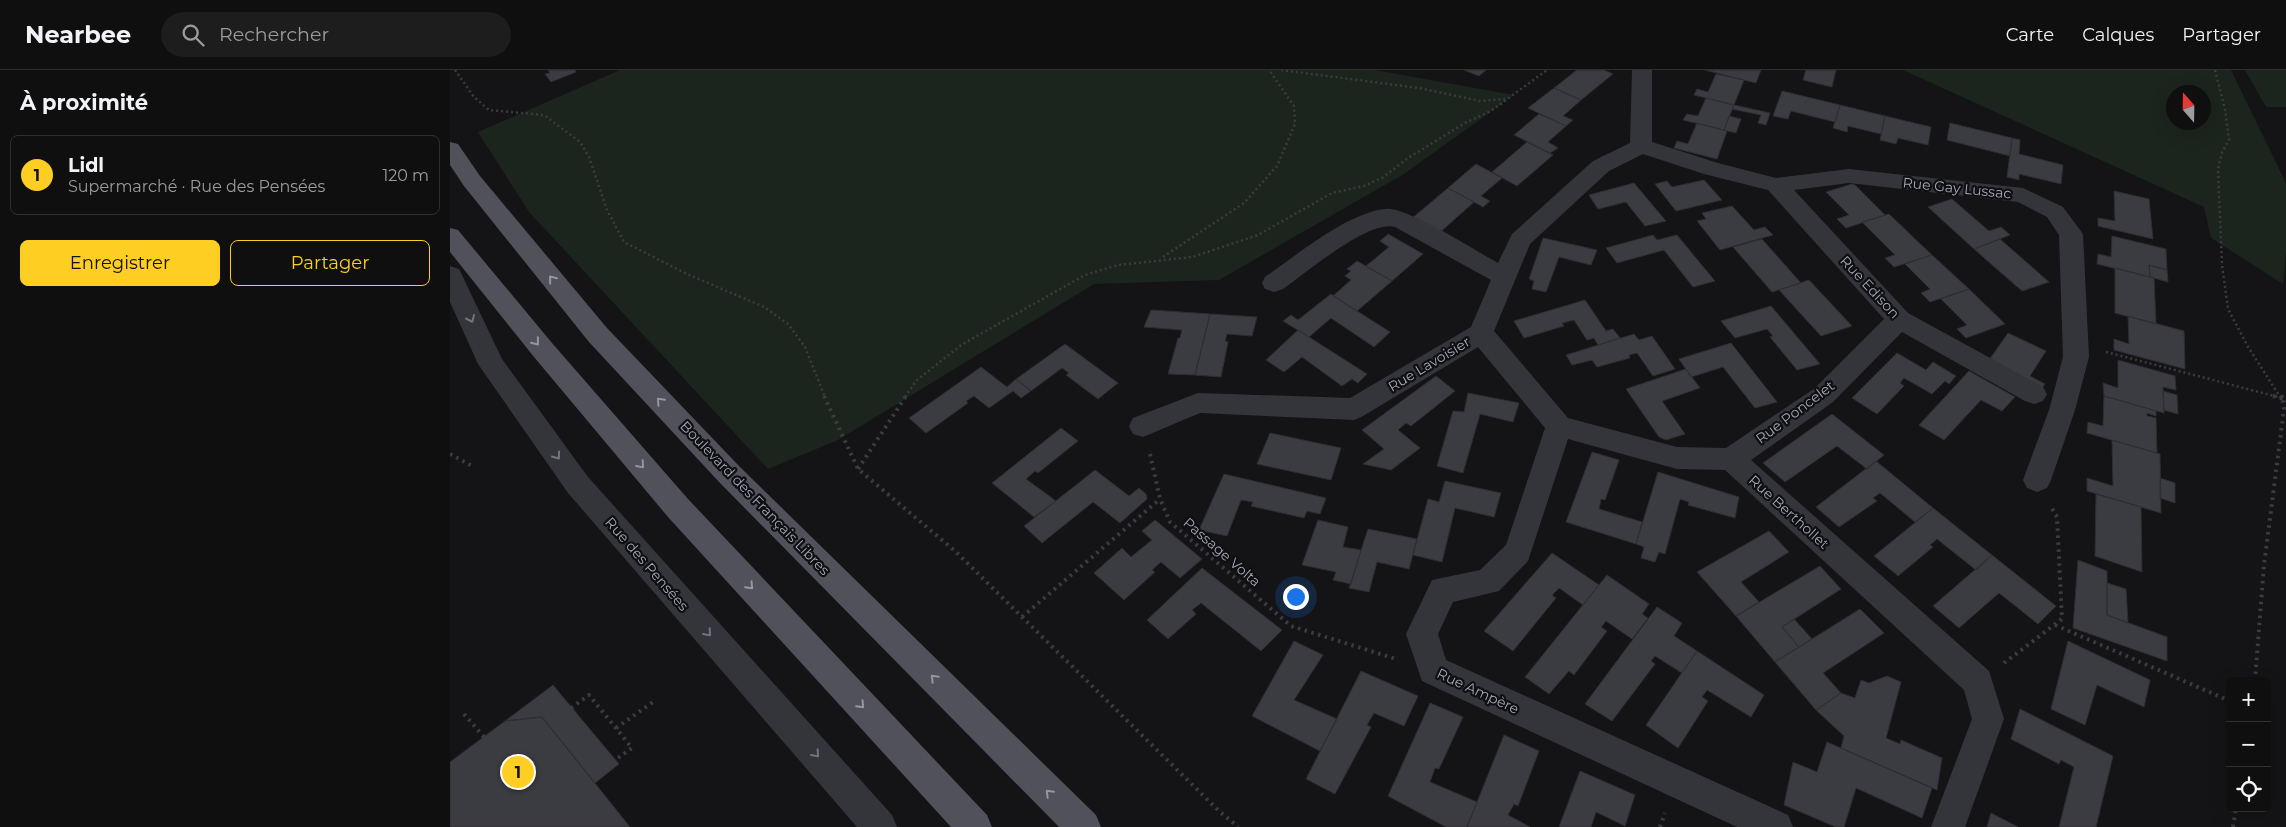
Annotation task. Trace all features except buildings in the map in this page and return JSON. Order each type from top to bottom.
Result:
[{"type":"main road","name":"Boulevard des Français Libres","points":[[450,149],[472,180],[598,335],[730,475],[1084,827]]},
{"type":"main road","points":[[450,236],[542,350],[678,508],[975,827]]},
{"type":"street","points":[[1641,146],[1642,70]]},
{"type":"street","name":"Rue Gay Lussac","points":[[1641,146],[1712,169],[1776,185],[1849,176],[2024,195],[2055,212],[2071,234],[2076,358],[2062,410],[2037,480]]},
{"type":"street","name":"Rue Lavoisier","points":[[1143,426],[1198,403],[1354,409],[1481,333],[1503,276],[1520,240],[1601,166],[1641,146]]},
{"type":"street","name":"Rue Edison","points":[[1776,185],[1899,319],[2034,394]]},
{"type":"street","points":[[1274,283],[1356,226],[1386,216],[1402,221],[1503,276]]},
{"type":"street","name":"Rue des Pensées","points":[[450,275],[491,364],[578,485],[880,827]]},
{"type":"street","name":"Rue Poncelet","points":[[1731,460],[1824,394],[1899,319]]},
{"type":"street","points":[[1481,333],[1559,426],[1677,458],[1731,460]]},
{"type":"street","name":"Rue Ampère","points":[[1559,426],[1518,552],[1488,582],[1443,590],[1422,634],[1433,670],[1776,827]]},
{"type":"street","name":"Rue Berthollet","points":[[1731,460],[1978,682]]},
{"type":"street","points":[[1948,827],[1988,719],[1978,682]]},
{"type":"path","points":[[455,70],[474,97],[489,110],[544,115],[580,142],[589,157],[607,210],[624,242],[685,273],[764,307],[788,324],[805,347],[833,418],[858,469],[955,551],[1219,811],[1238,827]]},
{"type":"path","points":[[1160,259],[1195,238],[1244,203],[1277,166],[1296,124],[1294,106],[1269,70]]},
{"type":"path","points":[[1281,70],[1419,88],[1480,101],[1506,98]]},
{"type":"path","points":[[858,469],[916,381],[961,345],[1085,274],[1118,265],[1192,257],[1258,235],[1332,193],[1364,186],[1382,178],[1408,158],[1465,123],[1491,111],[1506,98],[1547,70]]},
{"type":"path","points":[[2216,70],[2225,110],[2229,140],[2222,152],[2218,170],[2222,265],[2228,309],[2247,345],[2281,398],[2284,409],[2264,565],[2255,677]]},
{"type":"path","points":[[2076,344],[2286,400]]},
{"type":"path","points":[[2281,398],[2286,394]]},
{"type":"path","name":"Passage Volta","points":[[1143,426],[1160,499],[1170,522],[1291,626],[1433,670]]},
{"type":"path","points":[[450,454],[472,466]]},
{"type":"path","points":[[1978,682],[2062,619],[2057,517],[2037,480]]},
{"type":"path","points":[[1022,617],[1160,499]]},
{"type":"path","points":[[2055,625],[2226,699]]},
{"type":"path","points":[[571,708],[589,695],[632,748],[615,760]]},
{"type":"path","points":[[616,728],[656,700]]},
{"type":"path","points":[[464,714],[484,737]]},
{"type":"path","points":[[2232,827],[2235,812]]},
{"type":"shaded area","points":[[620,70],[1375,70],[1514,95],[1404,174],[1219,280],[1094,284],[838,440],[768,469],[529,212],[478,132]]},
{"type":"shaded area","points":[[1903,70],[2231,70],[2286,183],[2286,253],[2283,284],[2211,238],[2204,207]]},
{"type":"shaded area","points":[[2245,70],[2286,70],[2286,107],[2266,107]]},
{"type":"place","name":"Lidl","points":[[518,772]]}]
